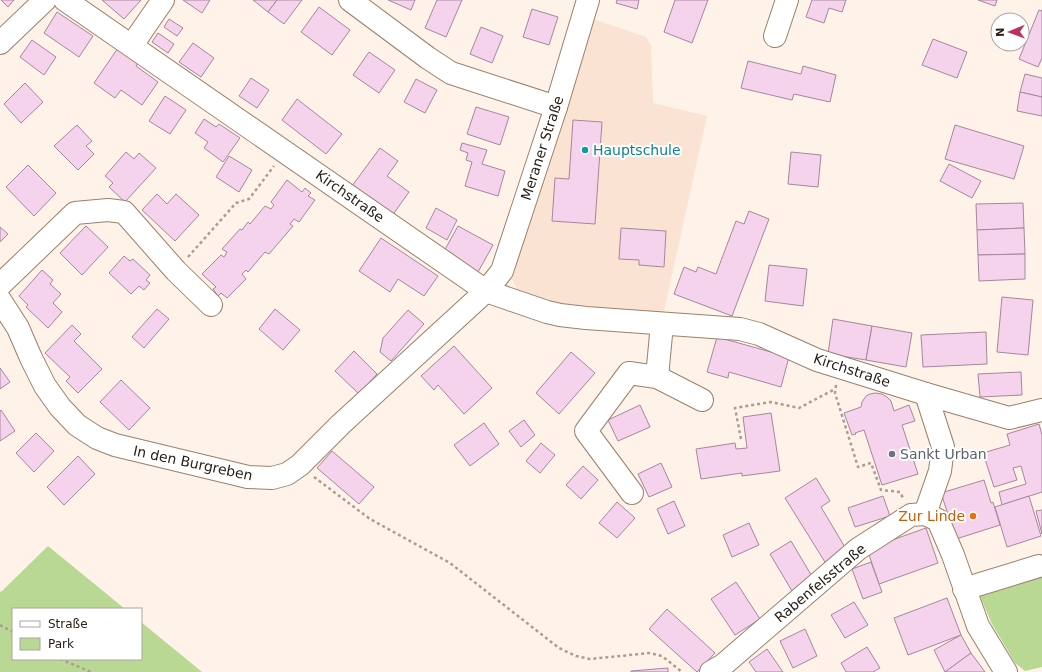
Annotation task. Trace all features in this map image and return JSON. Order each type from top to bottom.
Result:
[{"type":"street","points":[[0,43],[44,0]]},
{"type":"street","name":"Kirchstraße","points":[[65,0],[486,291],[560,315],[740,329],[759,334],[817,360],[1009,418],[1042,410]]},
{"type":"street","points":[[132,45],[163,0]]},
{"type":"street","points":[[350,0],[428,58],[451,73],[556,107]]},
{"type":"street","name":"Meraner Straße","points":[[486,291],[502,271],[556,107],[588,0]]},
{"type":"street","points":[[775,36],[788,0]]},
{"type":"street","points":[[0,285],[75,213],[108,210],[124,212],[176,271],[211,305]]},
{"type":"street","name":"In den Burgreben","points":[[0,300],[18,328],[45,386],[60,407],[77,425],[97,438],[115,446],[248,476],[272,478],[287,474],[300,465],[341,424],[486,291]]},
{"type":"street","points":[[657,377],[662,324]]},
{"type":"street","points":[[632,493],[586,431],[629,373],[657,377],[702,400]]},
{"type":"street","points":[[926,394],[943,447],[940,471],[918,515],[938,520],[953,555],[978,626],[1006,672]]},
{"type":"street","name":"Rabenfelsstraße","points":[[711,672],[723,665],[858,548],[918,515]]},
{"type":"street","points":[[964,589],[1040,566]]},
{"type":"path","points":[[176,271],[236,203],[249,199],[285,151]]},
{"type":"path","points":[[839,367],[835,393],[858,467],[871,463],[881,490],[900,492],[918,515]]},
{"type":"path","points":[[741,439],[735,408],[771,402],[799,408],[836,389]]},
{"type":"path","points":[[300,465],[370,519],[450,563],[559,648],[576,656],[590,659],[650,653],[662,656],[682,672]]},
{"type":"path","points":[[0,625],[12,631]]},
{"type":"path","points":[[62,660],[91,672]]},
{"type":"shaded area","points":[[590,18],[646,37],[651,46],[653,103],[707,116],[663,315],[553,307],[521,296],[512,279]]},
{"type":"green space","points":[[48,546],[124,608],[12,608],[12,660],[142,660],[142,623],[202,672],[0,672],[0,591],[1,592]]},
{"type":"green space","points":[[1042,576],[1042,667],[1025,671],[1015,663],[992,624],[980,596]]},
{"type":"building","points":[[1,0],[14,0],[8,7]]},
{"type":"building","points":[[102,0],[141,0],[124,19]]},
{"type":"building","points":[[183,0],[210,0],[202,13]]},
{"type":"building","points":[[253,0],[277,0],[268,12]]},
{"type":"building","points":[[277,0],[302,0],[284,24],[268,12]]},
{"type":"building","points":[[388,0],[415,0],[411,10]]},
{"type":"building","points":[[437,0],[462,0],[446,37],[425,28]]},
{"type":"building","points":[[617,0],[639,0],[637,9],[616,3]]},
{"type":"building","points":[[675,0],[708,0],[692,43],[664,32]]},
{"type":"building","points":[[812,0],[846,0],[842,12],[829,8],[824,23],[806,17]]},
{"type":"building","points":[[978,0],[997,0],[995,6]]},
{"type":"building","points":[[319,7],[350,30],[332,55],[301,32]]},
{"type":"building","points":[[532,9],[558,17],[549,45],[523,37]]},
{"type":"building","points":[[1039,10],[1042,11],[1042,58],[1038,67],[1019,59],[1022,52],[1030,52],[1030,32]]},
{"type":"building","points":[[57,12],[93,36],[79,57],[44,33]]},
{"type":"building","points":[[169,19],[183,28],[177,36],[164,27]]},
{"type":"building","points":[[481,27],[503,36],[492,63],[470,54]]},
{"type":"building","points":[[158,33],[174,44],[168,53],[152,42]]},
{"type":"building","points":[[933,39],[967,52],[957,78],[922,65]]},
{"type":"building","points":[[32,40],[56,57],[44,75],[20,57]]},
{"type":"building","points":[[193,43],[214,58],[201,77],[179,62]]},
{"type":"building","points":[[118,48],[138,62],[136,66],[158,82],[142,105],[121,90],[115,98],[94,83]]},
{"type":"building","points":[[369,52],[395,70],[379,93],[353,75]]},
{"type":"building","points":[[748,61],[801,74],[803,66],[836,75],[830,102],[794,94],[792,100],[741,88]]},
{"type":"building","points":[[1025,74],[1042,78],[1042,97],[1020,92]]},
{"type":"building","points":[[251,78],[269,90],[257,108],[239,96]]},
{"type":"building","points":[[416,79],[437,90],[425,113],[404,102]]},
{"type":"building","points":[[25,83],[43,102],[21,123],[4,104]]},
{"type":"building","points":[[1020,92],[1042,97],[1042,116],[1017,111]]},
{"type":"building","points":[[165,96],[186,110],[170,134],[149,121]]},
{"type":"building","points":[[297,99],[342,134],[326,154],[282,120]]},
{"type":"building","points":[[476,107],[509,117],[500,145],[467,134]]},
{"type":"building","points":[[204,119],[216,127],[219,124],[240,138],[223,162],[204,148],[208,142],[195,133]]},
{"type":"building","name":"Hauptschule","points":[[573,120],[602,122],[595,224],[552,221],[555,178],[569,179]]},
{"type":"building","points":[[77,125],[92,141],[86,146],[94,154],[78,170],[54,146]]},
{"type":"building","points":[[955,125],[1024,146],[1014,179],[945,159]]},
{"type":"building","points":[[462,143],[487,150],[482,164],[505,171],[498,196],[465,186],[472,162],[466,160],[468,153],[460,150]]},
{"type":"building","points":[[380,148],[398,161],[387,176],[409,192],[392,216],[352,186]]},
{"type":"building","points":[[126,152],[134,159],[139,153],[156,168],[125,202],[109,187],[113,183],[105,176]]},
{"type":"building","points":[[791,152],[821,155],[818,187],[788,184]]},
{"type":"building","points":[[229,156],[252,170],[239,192],[216,177]]},
{"type":"building","points":[[949,164],[981,181],[972,198],[940,181]]},
{"type":"building","points":[[28,165],[56,193],[34,216],[6,187]]},
{"type":"building","points":[[287,180],[302,192],[305,188],[311,193],[308,196],[315,200],[299,222],[294,219],[290,224],[293,226],[269,254],[265,252],[248,272],[246,270],[242,274],[246,279],[227,298],[221,293],[218,296],[213,289],[216,287],[202,274],[221,255],[224,257],[227,252],[222,249],[240,229],[242,230],[248,222],[250,224],[265,206],[271,209],[274,205],[271,202]]},
{"type":"building","points":[[157,194],[167,204],[176,194],[199,215],[175,241],[142,210]]},
{"type":"building","points":[[1023,203],[1024,228],[977,230],[976,204]]},
{"type":"building","points":[[436,208],[457,220],[447,240],[426,228]]},
{"type":"building","points":[[749,211],[769,219],[732,316],[674,294],[684,267],[696,272],[698,267],[716,274],[736,221],[744,224]]},
{"type":"building","points":[[86,226],[108,247],[82,275],[60,253]]},
{"type":"building","points":[[458,226],[493,245],[478,272],[443,253]]},
{"type":"building","points":[[0,227],[8,234],[0,242]]},
{"type":"building","points":[[621,228],[666,231],[664,267],[639,265],[639,260],[619,259]]},
{"type":"building","points":[[1024,228],[1025,254],[978,255],[977,230]]},
{"type":"building","points":[[381,238],[438,276],[424,296],[398,279],[390,292],[359,271]]},
{"type":"building","points":[[1025,254],[1025,279],[979,281],[978,255]]},
{"type":"building","points":[[124,256],[130,261],[133,259],[150,275],[146,280],[150,283],[144,290],[139,286],[131,294],[109,273]]},
{"type":"building","points":[[769,265],[807,269],[803,306],[765,301]]},
{"type":"building","points":[[42,270],[53,280],[50,284],[61,294],[53,303],[62,312],[48,328],[26,307],[28,305],[19,296]]},
{"type":"building","points":[[1002,297],[1033,300],[1028,355],[997,352]]},
{"type":"building","points":[[157,309],[169,319],[144,348],[132,337]]},
{"type":"building","points":[[275,309],[300,330],[283,350],[259,329]]},
{"type":"building","points":[[408,310],[424,324],[391,361],[380,352],[383,338]]},
{"type":"building","points":[[833,319],[872,326],[866,360],[828,354]]},
{"type":"building","points":[[72,325],[81,334],[74,341],[102,369],[78,393],[66,381],[70,377],[45,353]]},
{"type":"building","points":[[872,326],[912,333],[906,367],[866,360]]},
{"type":"building","points":[[986,332],[987,364],[923,367],[921,335]]},
{"type":"building","points":[[717,337],[789,357],[781,387],[729,372],[728,378],[707,372]]},
{"type":"building","points":[[454,346],[492,388],[464,414],[438,385],[434,390],[421,376]]},
{"type":"building","points":[[354,351],[377,374],[359,394],[335,371]]},
{"type":"building","points":[[571,352],[595,373],[559,414],[536,393]]},
{"type":"building","points":[[0,368],[10,382],[0,389]]},
{"type":"building","points":[[1021,372],[1022,395],[980,397],[978,374]]},
{"type":"building","points":[[121,380],[150,408],[129,430],[100,402]]},
{"type":"building","name":"Sankt Urban","points":[[875,393],[882,394],[887,397],[891,401],[894,411],[909,405],[915,421],[902,425],[918,474],[882,485],[864,430],[852,435],[844,413],[861,407],[866,396]]},
{"type":"building","points":[[640,405],[650,427],[618,441],[608,420]]},
{"type":"building","points":[[1,410],[15,431],[0,441],[0,411]]},
{"type":"building","points":[[771,413],[780,471],[742,476],[742,473],[701,479],[696,449],[735,443],[736,449],[747,448],[743,417]]},
{"type":"building","points":[[524,420],[535,435],[521,447],[509,431]]},
{"type":"building","points":[[484,423],[499,444],[470,466],[454,445]]},
{"type":"building","points":[[1039,424],[1042,435],[1042,492],[1002,505],[999,492],[1026,484],[1021,466],[1013,468],[1017,480],[994,487],[983,453],[1010,445],[1007,434]]},
{"type":"building","points":[[36,433],[54,451],[34,472],[16,453]]},
{"type":"building","points":[[541,443],[555,455],[540,473],[526,461]]},
{"type":"building","points":[[332,451],[374,487],[359,504],[317,468]]},
{"type":"building","points":[[78,456],[95,474],[64,505],[47,487]]},
{"type":"building","points":[[661,463],[672,487],[649,497],[638,474]]},
{"type":"building","points":[[583,466],[598,480],[581,499],[566,485]]},
{"type":"building","points":[[816,478],[830,501],[821,507],[846,549],[825,562],[785,498]]},
{"type":"building","name":"Zur Linde","points":[[984,480],[1000,525],[956,539],[941,493]]},
{"type":"building","points":[[883,496],[890,516],[855,527],[848,508]]},
{"type":"building","points":[[1029,496],[1041,536],[1007,547],[995,507]]},
{"type":"building","points":[[674,501],[685,526],[668,534],[657,509]]},
{"type":"building","points":[[617,502],[635,518],[617,538],[599,523]]},
{"type":"building","points":[[1042,510],[1042,534],[1036,511]]},
{"type":"building","points":[[749,523],[759,545],[732,557],[723,535]]},
{"type":"building","points":[[926,528],[938,563],[879,584],[867,549]]},
{"type":"building","points":[[791,541],[813,578],[792,591],[770,554]]},
{"type":"building","points":[[871,562],[882,592],[863,599],[852,569]]},
{"type":"building","points":[[736,582],[760,619],[735,635],[711,599]]},
{"type":"building","points":[[947,598],[961,635],[908,655],[894,618]]},
{"type":"building","points":[[854,602],[868,625],[845,638],[831,615]]},
{"type":"building","points":[[667,609],[715,653],[697,672],[649,629]]},
{"type":"building","points":[[805,629],[817,656],[793,668],[780,641]]},
{"type":"building","points":[[961,635],[971,653],[945,672],[934,650]]},
{"type":"building","points":[[867,647],[880,668],[873,672],[846,672],[841,663]]},
{"type":"building","points":[[767,649],[783,672],[756,672],[749,662]]},
{"type":"building","points":[[971,653],[985,672],[945,672]]},
{"type":"building","points":[[668,668],[668,672],[631,672],[631,671]]},
{"type":"place","name":"Hauptschule","points":[[585,150]]},
{"type":"place","name":"Sankt Urban","points":[[892,454]]},
{"type":"place","name":"Zur Linde","points":[[973,516]]}]
